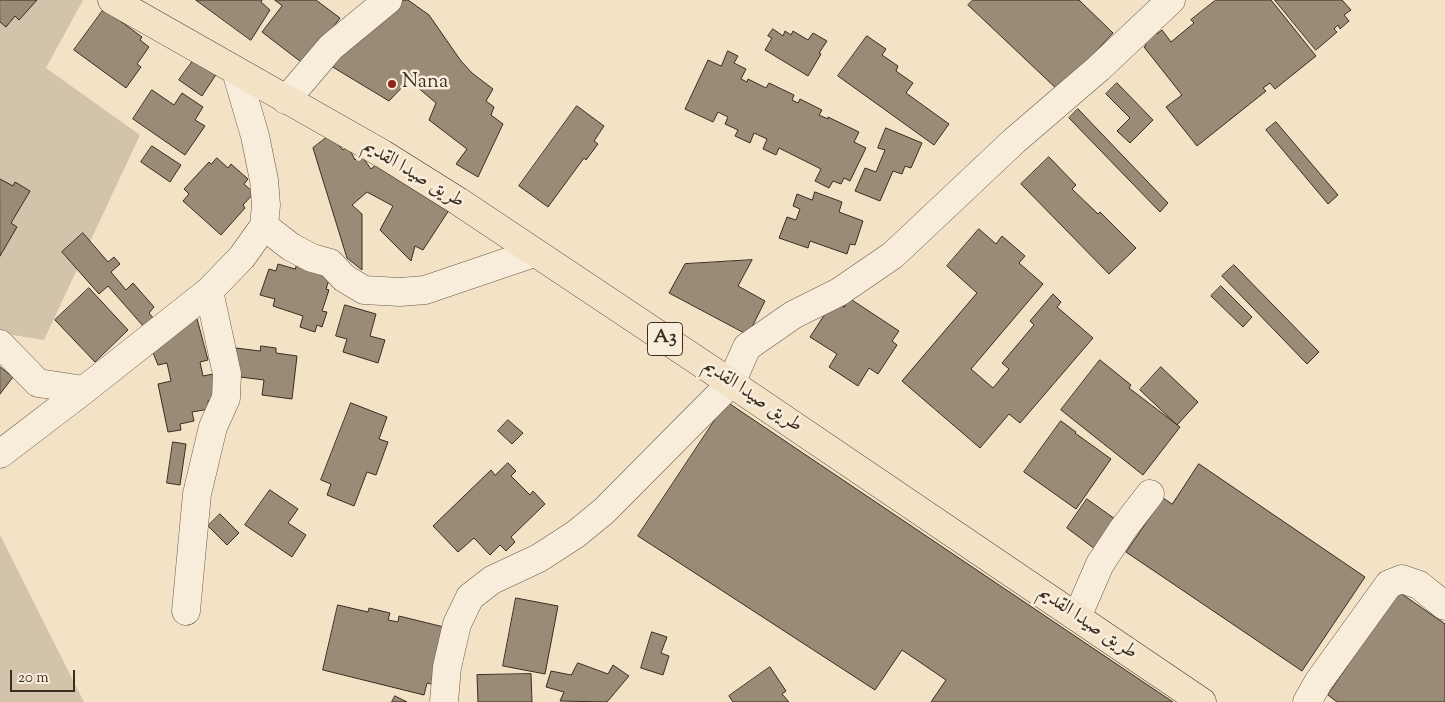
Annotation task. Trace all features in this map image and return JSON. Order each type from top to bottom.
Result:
[{"type":"highway","name":"طريق صيدا القديم","points":[[112,0],[383,154],[458,201],[731,383],[1202,702]]},
{"type":"street","points":[[286,100],[330,47],[388,0]]},
{"type":"street","points":[[444,702],[447,667],[457,624],[470,597],[492,580],[539,558],[576,534],[604,511],[731,383],[747,347],[793,315],[839,292],[893,255],[1014,141],[1099,68],[1172,0]]},
{"type":"street","points":[[0,454],[209,291],[242,257],[264,226],[266,204],[264,180],[255,136],[236,71]]},
{"type":"street","points":[[264,226],[292,247],[312,258],[330,263],[344,278],[364,290],[400,292],[425,290],[534,253]]},
{"type":"street","points":[[186,611],[197,494],[213,427],[226,398],[227,374],[209,291]]},
{"type":"street","points":[[0,344],[38,383],[84,390]]},
{"type":"street","points":[[1077,617],[1100,564],[1122,529],[1150,494]]},
{"type":"street","points":[[1307,702],[1319,681],[1389,584],[1402,579],[1419,585],[1445,606]]},
{"type":"shaded area","points":[[0,0],[83,0],[46,68],[140,135],[44,340],[0,333]]},
{"type":"shaded area","points":[[0,535],[84,702],[0,702]]},
{"type":"building","points":[[0,0],[37,0],[19,20],[15,16],[6,27],[0,22]]},
{"type":"building","points":[[196,0],[262,0],[261,2],[270,10],[251,40]]},
{"type":"building","points":[[275,0],[316,0],[340,18],[305,65],[262,32],[282,6]]},
{"type":"building","points":[[398,0],[408,0],[429,15],[461,61],[472,73],[493,89],[486,101],[494,107],[491,115],[503,124],[478,177],[456,164],[467,149],[429,120],[436,103],[409,80],[389,101],[331,66]]},
{"type":"building","points":[[973,0],[1079,0],[1113,33],[1059,91],[968,5]]},
{"type":"building","points":[[1216,0],[1271,0],[1316,56],[1275,89],[1270,83],[1263,88],[1266,91],[1197,146],[1166,107],[1182,95],[1144,47],[1146,46],[1141,39],[1154,29],[1157,34],[1162,30],[1171,42],[1194,23],[1191,20]]},
{"type":"building","points":[[1275,0],[1342,0],[1351,10],[1344,15],[1349,21],[1340,29],[1338,25],[1334,29],[1337,32],[1316,50]]},
{"type":"building","points":[[104,9],[142,37],[140,40],[149,47],[137,64],[141,67],[126,88],[74,50]]},
{"type":"building","points":[[773,29],[783,36],[785,31],[791,35],[793,31],[808,40],[813,33],[827,41],[808,76],[765,50],[772,38],[768,36]]},
{"type":"building","points":[[867,36],[886,49],[882,55],[898,66],[896,71],[913,83],[906,93],[949,124],[934,145],[838,76]]},
{"type":"building","points":[[728,51],[738,56],[734,63],[746,69],[741,79],[747,82],[748,79],[766,88],[769,83],[794,95],[792,100],[798,103],[800,99],[822,110],[819,115],[828,119],[828,117],[859,132],[854,142],[866,148],[850,181],[844,178],[841,184],[833,181],[829,188],[815,181],[821,169],[779,148],[776,155],[763,149],[767,139],[754,133],[750,143],[735,136],[738,130],[725,124],[728,117],[718,112],[713,122],[685,109],[708,60],[721,66]]},
{"type":"building","points":[[195,58],[217,73],[202,96],[179,80]]},
{"type":"building","points":[[1117,83],[1153,120],[1130,143],[1117,131],[1130,118],[1106,94]]},
{"type":"building","points":[[152,90],[174,105],[182,93],[203,107],[195,120],[205,126],[185,155],[133,119]]},
{"type":"building","points":[[577,106],[604,126],[594,141],[598,144],[586,160],[584,158],[548,207],[519,186]]},
{"type":"building","points":[[1078,109],[1168,203],[1160,212],[1069,118]]},
{"type":"building","points":[[1276,122],[1338,195],[1328,204],[1266,130]]},
{"type":"building","points":[[886,128],[922,143],[911,168],[905,166],[902,174],[893,171],[880,201],[855,191],[865,168],[876,172],[885,150],[878,148]]},
{"type":"building","points":[[330,135],[343,150],[348,146],[355,160],[361,155],[371,169],[378,163],[451,207],[423,250],[415,246],[411,261],[380,230],[393,206],[367,192],[352,205],[362,214],[362,270],[347,258],[313,148]]},
{"type":"building","points":[[152,146],[181,165],[170,182],[141,162]]},
{"type":"building","points":[[1049,157],[1076,185],[1072,189],[1098,214],[1100,212],[1136,248],[1109,274],[1021,184]]},
{"type":"building","points":[[217,158],[228,168],[231,164],[248,179],[244,184],[254,193],[243,205],[245,208],[221,235],[183,201],[189,194],[184,189],[209,162],[211,164]]},
{"type":"building","points":[[0,179],[13,186],[15,182],[30,191],[11,223],[17,227],[0,256]]},
{"type":"building","points":[[815,192],[842,202],[839,212],[863,221],[855,245],[850,244],[847,254],[810,241],[808,248],[779,238],[787,217],[796,220],[800,209],[793,206],[797,194],[812,200]]},
{"type":"building","points":[[979,229],[996,244],[1002,236],[1025,256],[1019,263],[1043,284],[971,369],[993,388],[1009,369],[1002,363],[1034,325],[1030,321],[1053,294],[1061,302],[1057,307],[1093,338],[1020,423],[1009,414],[980,448],[902,381],[977,293],[947,266]]},
{"type":"building","points":[[83,233],[108,262],[114,257],[120,264],[111,272],[126,290],[133,283],[154,307],[149,313],[154,319],[144,327],[108,286],[99,294],[62,252]]},
{"type":"building","points":[[298,260],[332,271],[326,289],[329,290],[322,311],[327,312],[322,327],[317,325],[315,332],[300,327],[303,316],[273,306],[275,299],[260,295],[269,269],[276,271],[278,264],[295,269]]},
{"type":"building","points":[[752,260],[738,286],[765,301],[748,335],[669,293],[685,264]]},
{"type":"building","points":[[1234,265],[1319,352],[1307,364],[1222,276]]},
{"type":"building","points":[[1221,286],[1252,317],[1243,327],[1211,296]]},
{"type":"building","points":[[89,288],[128,330],[95,362],[55,320]]},
{"type":"building","points":[[849,298],[899,331],[892,341],[897,345],[878,374],[869,368],[858,386],[829,367],[837,354],[810,337],[834,300],[844,307]]},
{"type":"building","points":[[345,305],[376,314],[370,336],[385,340],[378,363],[343,352],[347,339],[336,336]]},
{"type":"building","points":[[196,315],[208,360],[200,362],[203,376],[213,374],[218,399],[208,401],[209,409],[192,412],[194,421],[180,424],[181,430],[168,432],[158,384],[171,381],[167,363],[158,365],[152,350]]},
{"type":"building","points":[[261,346],[276,348],[276,353],[297,356],[292,399],[262,395],[264,380],[232,376],[236,348],[260,351]]},
{"type":"building","points":[[1100,360],[1131,385],[1129,388],[1180,427],[1143,475],[1061,410]]},
{"type":"building","points":[[0,367],[13,377],[0,394]]},
{"type":"building","points":[[1161,367],[1198,402],[1177,425],[1140,390]]},
{"type":"building","points":[[727,402],[1173,702],[931,702],[946,680],[902,650],[875,690],[638,536]]},
{"type":"building","points":[[351,403],[387,417],[379,439],[388,442],[376,475],[367,472],[354,506],[327,495],[331,484],[321,480]]},
{"type":"building","points":[[508,420],[523,433],[512,444],[498,431]]},
{"type":"building","points":[[1061,421],[1111,459],[1076,509],[1024,472]]},
{"type":"building","points":[[173,442],[186,444],[180,485],[167,483]]},
{"type":"building","points":[[508,463],[516,471],[511,476],[530,495],[533,491],[545,504],[511,537],[515,542],[506,551],[500,545],[490,555],[474,538],[458,552],[433,526],[491,470],[495,475]]},
{"type":"building","points":[[1199,464],[1365,577],[1302,671],[1126,552],[1163,498],[1172,504]]},
{"type":"building","points":[[270,490],[298,509],[288,523],[306,535],[292,557],[245,525]]},
{"type":"building","points":[[1087,499],[1115,519],[1095,549],[1067,528]]},
{"type":"building","points":[[220,514],[239,533],[227,545],[208,526]]},
{"type":"building","points":[[1399,592],[1445,624],[1445,702],[1337,702],[1328,695]]},
{"type":"building","points":[[516,598],[558,606],[545,674],[503,666]]},
{"type":"building","points":[[338,605],[368,612],[369,608],[390,613],[388,620],[398,622],[399,616],[452,629],[438,686],[427,683],[424,695],[323,670]]},
{"type":"building","points":[[652,632],[667,637],[661,653],[669,656],[663,675],[641,668]]},
{"type":"building","points":[[578,663],[608,674],[613,665],[629,676],[607,702],[560,701],[564,692],[546,687],[551,671],[571,675]]},
{"type":"building","points":[[770,667],[786,691],[782,694],[789,702],[733,702],[729,696]]},
{"type":"building","points":[[531,674],[532,702],[478,702],[477,675]]},
{"type":"building","points":[[395,696],[407,702],[392,702]]},
{"type":"place","name":"Nana","points":[[392,84]]}]
